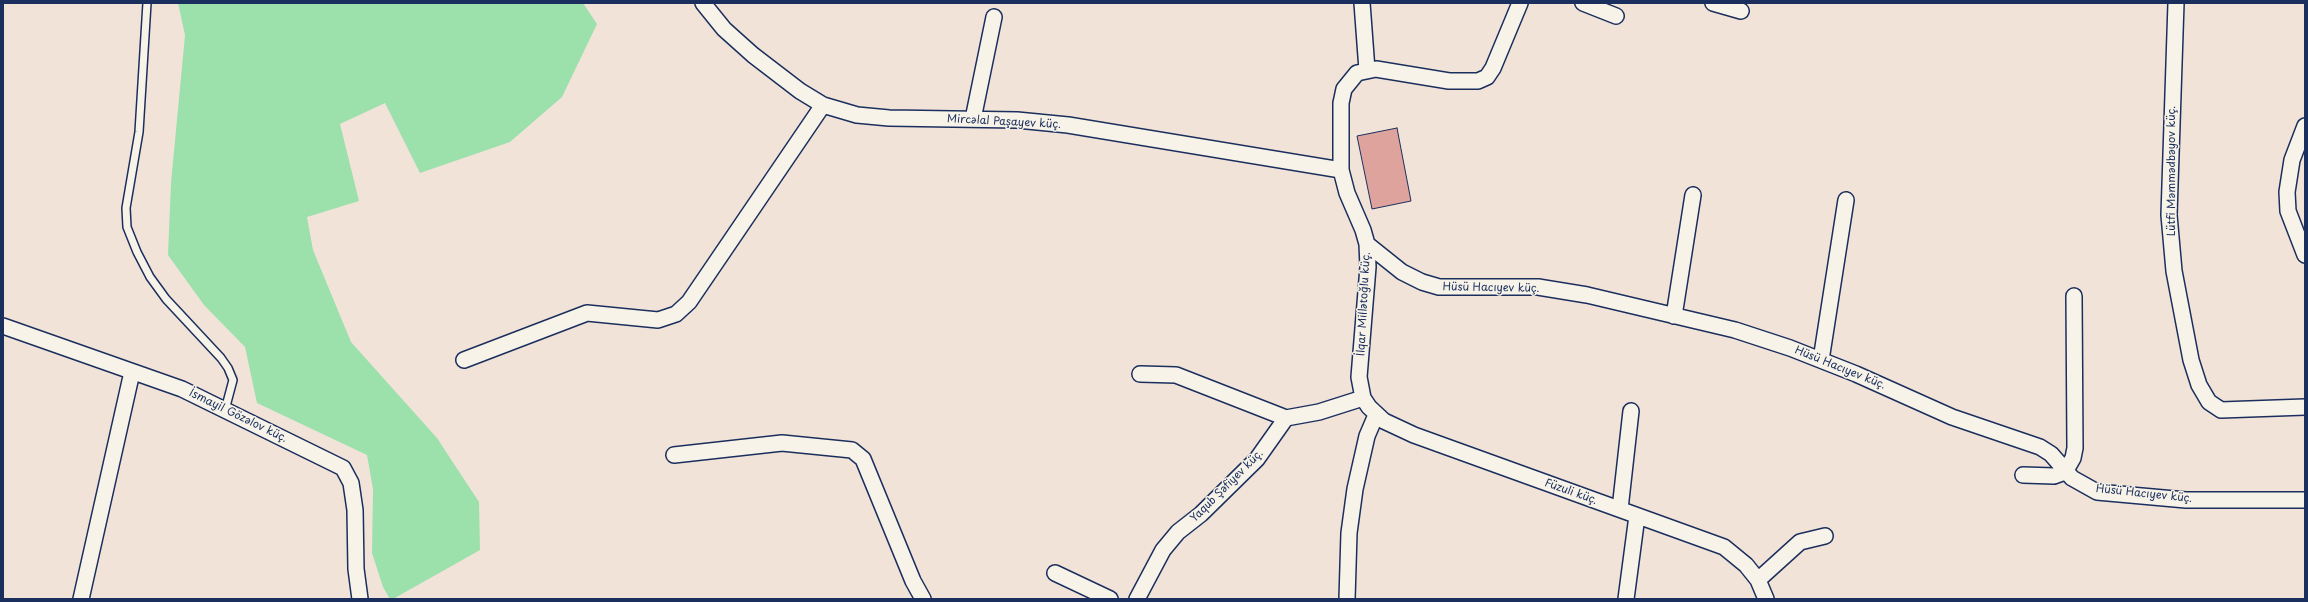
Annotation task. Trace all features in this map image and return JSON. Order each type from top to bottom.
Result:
[{"type":"street","name":"Mircəlal Paşayev küç.","points":[[703,3],[724,29],[753,55],[823,105],[858,115],[889,118],[973,119],[1068,125],[1341,170]]},
{"type":"street","points":[[1362,3],[1367,70],[1449,81],[1478,81],[1487,77],[1493,68],[1520,3]]},
{"type":"street","points":[[1583,3],[1616,16]]},
{"type":"street","points":[[1713,3],[1741,11]]},
{"type":"street","name":"Lütfi Məmmədbəyov küç.","points":[[2176,3],[2169,216],[2174,271],[2191,360],[2199,385],[2209,402],[2221,410],[2305,407]]},
{"type":"street","points":[[973,119],[994,17]]},
{"type":"street","name":"İlqar Millətoğlu küç.","points":[[1363,398],[1359,377],[1368,267],[1367,244],[1364,230],[1347,193],[1341,170],[1341,103],[1344,89],[1357,73],[1367,70]]},
{"type":"street","points":[[464,360],[587,313],[658,320],[676,314],[689,302],[823,105]]},
{"type":"street","points":[[2305,126],[2292,160],[2288,192],[2288,211],[2305,255]]},
{"type":"street","points":[[1674,316],[1693,195]]},
{"type":"street","points":[[1822,360],[1846,200]]},
{"type":"street","name":"Hüsü Hacıyev küç.","points":[[1367,244],[1402,272],[1422,282],[1439,287],[1538,287],[1587,295],[1735,330],[1822,360],[1952,417],[2040,447],[2051,454],[2065,472],[2082,485],[2097,492],[2186,500],[2305,500]]},
{"type":"street","points":[[2023,475],[2054,476],[2065,472],[2073,458],[2075,448],[2074,296]]},
{"type":"street","name":"İsmayil Gözəlov küç.","points":[[3,326],[182,389],[344,468],[351,483],[355,510],[356,569],[360,599]]},
{"type":"street","points":[[81,599],[132,372]]},
{"type":"street","points":[[1140,374],[1176,375],[1286,418],[1319,412],[1363,398]]},
{"type":"street","name":"Füzuli küç.","points":[[1363,398],[1376,415],[1414,435],[1724,547],[1746,565],[1758,580],[1766,599]]},
{"type":"street","points":[[1620,509],[1631,411]]},
{"type":"street","points":[[1347,599],[1349,533],[1355,489],[1368,436],[1376,415]]},
{"type":"street","name":"Yaqub Şəfiyev küç.","points":[[1137,599],[1163,550],[1178,532],[1200,514],[1257,459],[1286,418]]},
{"type":"street","points":[[674,455],[782,443],[852,450],[863,459],[913,581],[923,599]]},
{"type":"street","points":[[1626,599],[1637,516]]},
{"type":"street","points":[[1758,580],[1800,542],[1825,536]]},
{"type":"street","points":[[1055,572],[1110,599]]},
{"type":"lane","points":[[147,3],[140,132],[126,208],[127,226],[150,277],[166,299],[221,358],[228,368],[232,380],[225,410]]},
{"type":"green space","points":[[178,3],[583,3],[597,24],[562,97],[510,142],[420,173],[385,103],[340,124],[359,201],[307,217],[313,250],[351,342],[437,438],[479,502],[480,550],[393,599],[390,599],[383,587],[372,553],[373,489],[367,455],[257,403],[245,347],[204,305],[168,255],[171,183],[185,35]]},
{"type":"building","points":[[1397,128],[1411,201],[1372,209],[1357,136]]}]
